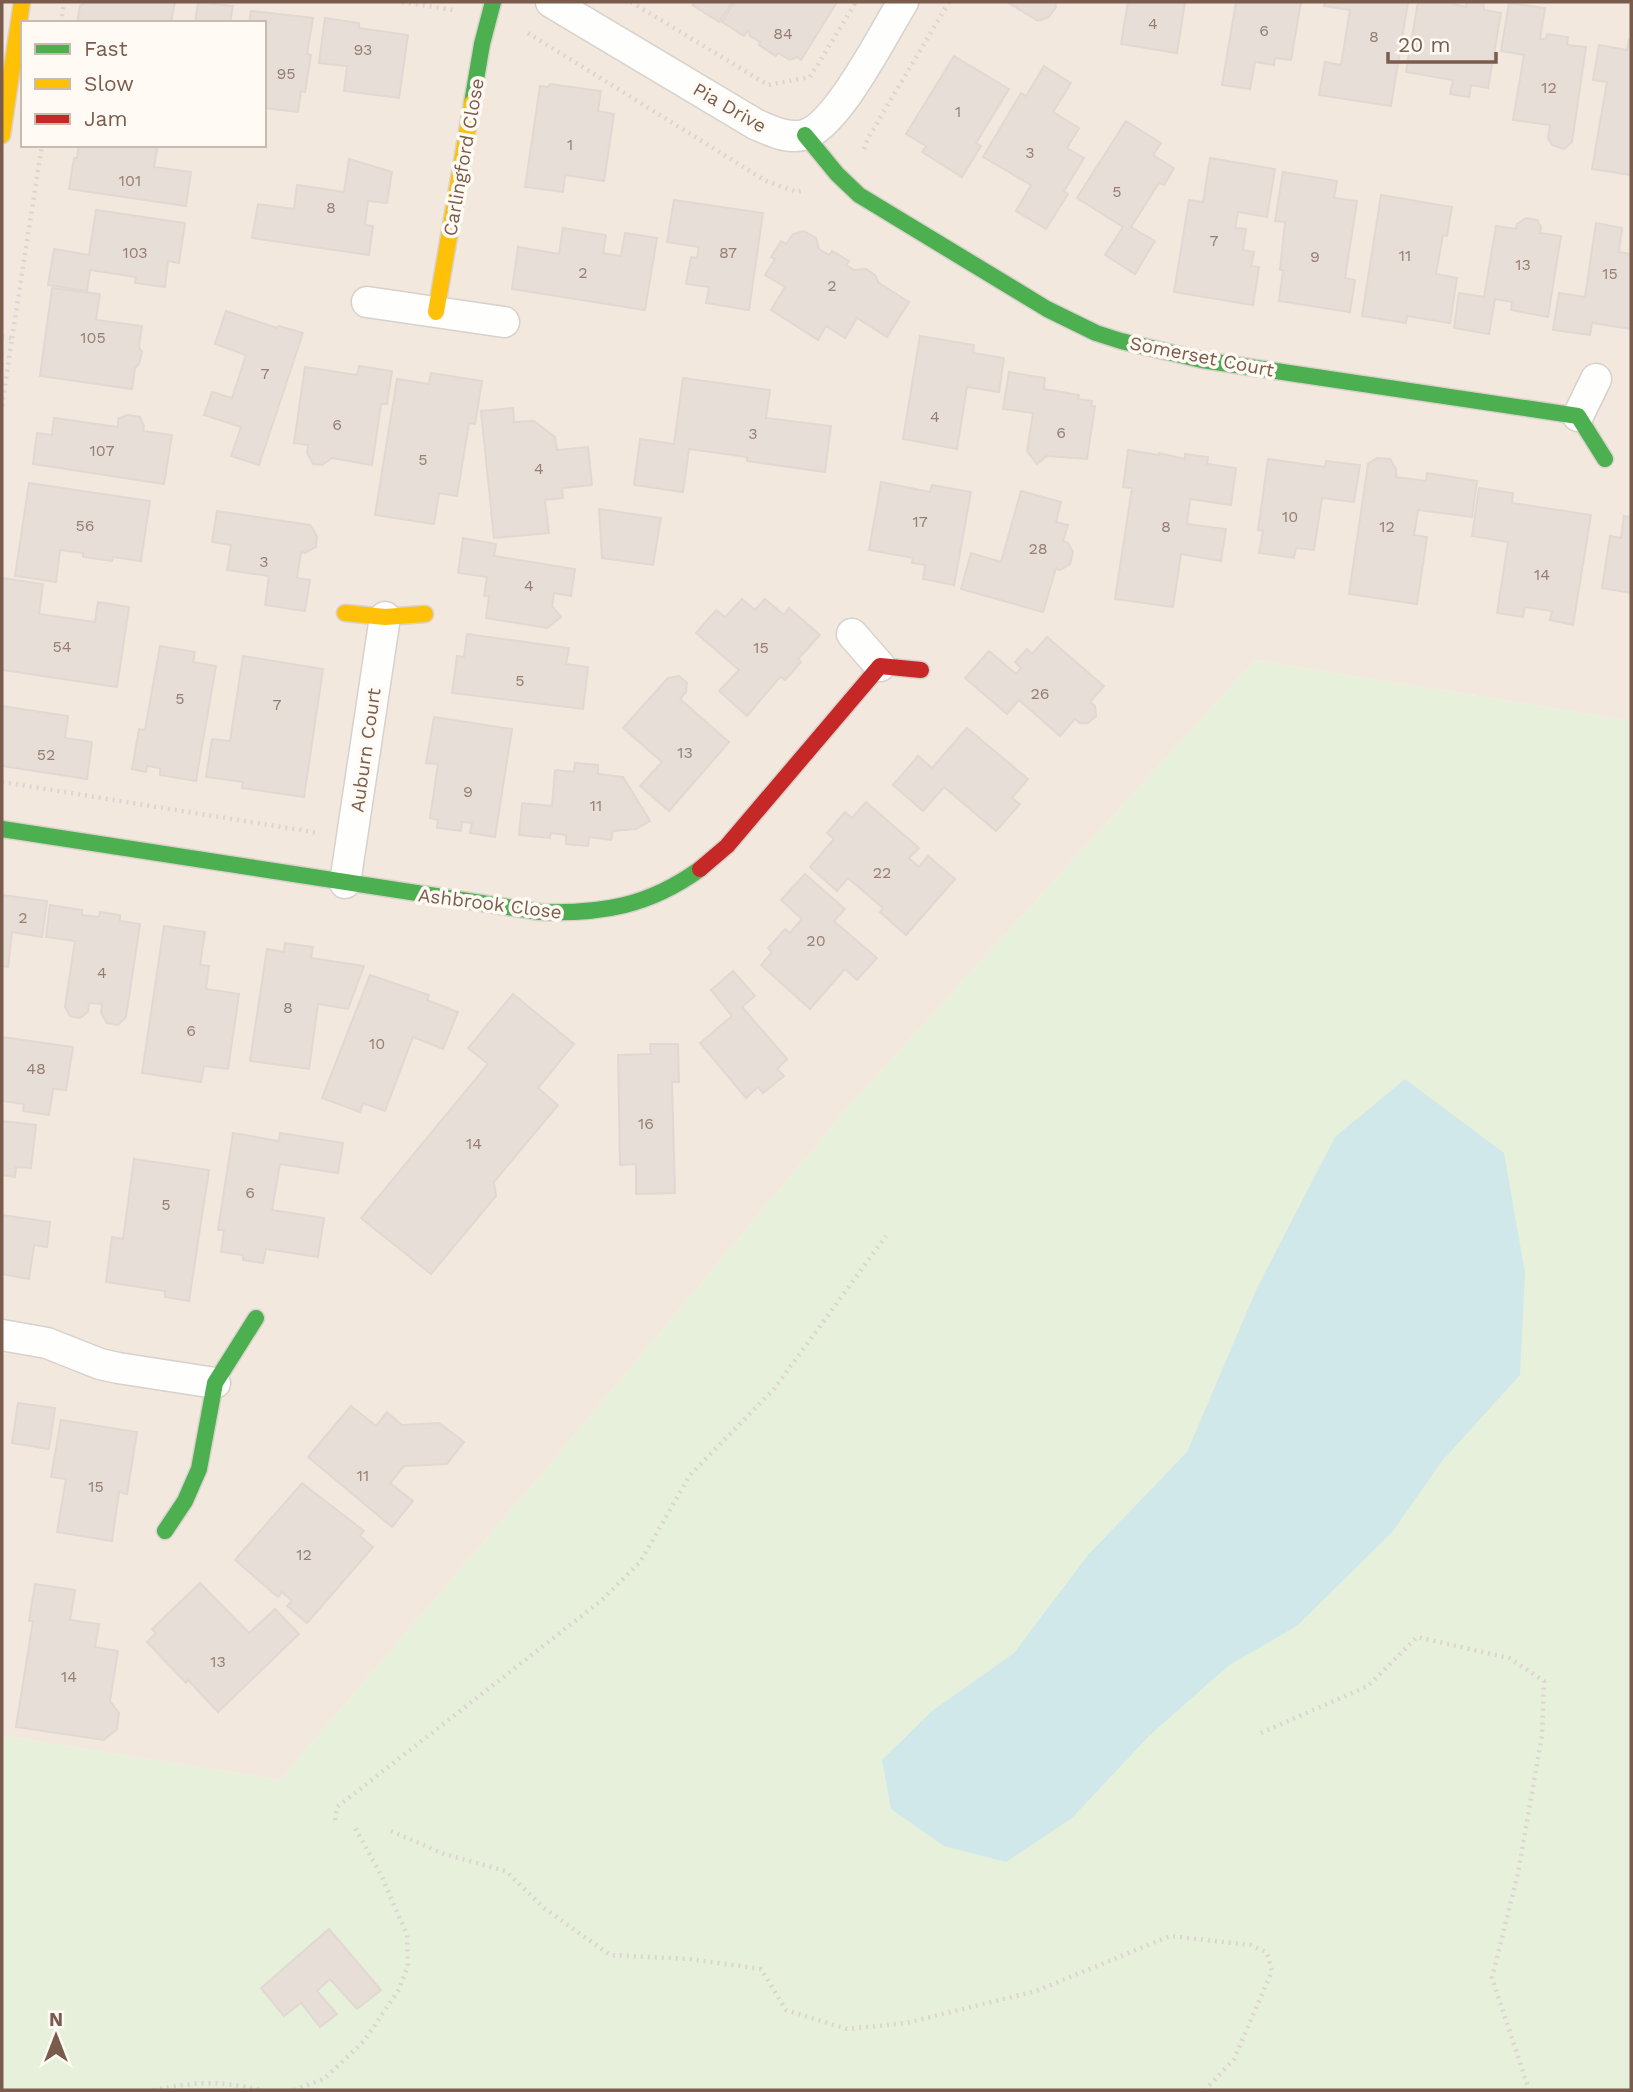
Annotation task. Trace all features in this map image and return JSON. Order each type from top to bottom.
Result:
[{"type":"street","points":[[2,135],[22,2]]},
{"type":"street","name":"Carlingford Close","points":[[436,312],[482,44],[493,2]]},
{"type":"street","name":"Pia Drive","points":[[551,2],[757,125],[777,134],[805,135]]},
{"type":"street","points":[[805,135],[827,122],[903,2]]},
{"type":"street","name":"Somerset Court","points":[[805,135],[837,174],[859,195],[1047,309],[1096,333],[1174,355],[1578,416]]},
{"type":"street","points":[[367,302],[503,322]]},
{"type":"street","points":[[1596,379],[1578,416],[1605,459]]},
{"type":"street","points":[[345,613],[385,617],[425,614]]},
{"type":"street","name":"Auburn Court","points":[[345,883],[385,617]]},
{"type":"street","points":[[852,634],[880,666],[921,670]]},
{"type":"street","name":"Ashbrook Close","points":[[2,830],[540,912],[567,914],[617,909],[667,892],[689,878],[727,846],[880,666]]},
{"type":"street","points":[[165,1531],[185,1502],[199,1469],[215,1383],[256,1318]]},
{"type":"street","points":[[2,1335],[47,1343],[100,1364],[215,1383]]},
{"type":"path","points":[[61,21],[64,2]]},
{"type":"path","points":[[402,2],[455,11]]},
{"type":"path","points":[[631,2],[768,85],[810,77],[856,2]]},
{"type":"path","points":[[862,153],[867,138],[949,2]]},
{"type":"path","points":[[528,33],[766,181],[797,192],[804,190]]},
{"type":"path","points":[[2,407],[42,147]]},
{"type":"path","points":[[2,337],[12,338]]},
{"type":"path","points":[[2,782],[320,833]]},
{"type":"path","points":[[335,1820],[337,1807],[602,1600],[640,1562],[690,1475],[774,1389],[886,1236]]},
{"type":"path","points":[[1261,1733],[1368,1686],[1417,1637],[1509,1658],[1544,1681],[1542,1735],[1518,1873],[1492,1978],[1529,2090]]},
{"type":"path","points":[[294,2090],[324,2079],[364,2041],[398,1991],[408,1966],[407,1935],[382,1877],[353,1824]]},
{"type":"path","points":[[391,1831],[444,1854],[506,1871],[544,1908],[610,1955],[689,1959],[761,1969],[786,2010],[847,2029],[906,2023],[1036,1991],[1170,1936],[1251,1945],[1266,1953],[1272,1971],[1234,2059],[1205,2090]]},
{"type":"path","points":[[153,2090],[202,2082],[229,2083],[260,2090]]},
{"type":"shaded area","points":[[2,2],[1631,2],[1631,721],[1255,660],[850,1105],[551,1463],[280,1780],[2,1736]]},
{"type":"green space","points":[[1255,660],[1631,721],[1631,2090],[2,2090],[2,1736],[280,1780],[551,1463],[850,1105]]},
{"type":"water","points":[[1405,1079],[1504,1153],[1525,1273],[1520,1375],[1442,1461],[1393,1531],[1298,1625],[1228,1666],[1150,1735],[1072,1818],[1006,1862],[944,1846],[891,1809],[882,1760],[932,1711],[1014,1653],[1088,1555],[1187,1452],[1257,1288],[1335,1137]]},
{"type":"building","points":[[86,2],[175,2],[171,21],[77,21],[80,6]]},
{"type":"building","points":[[198,2],[233,6],[230,21],[195,21]]},
{"type":"building","points":[[694,2],[732,2],[719,22],[692,5]]},
{"type":"building","points":[[734,2],[837,2],[801,60],[797,57],[790,60],[778,53],[776,56],[759,45],[760,42],[750,36],[748,30],[744,36],[722,22]]},
{"type":"building","points":[[1007,2],[1055,2],[1056,7],[1049,17],[1038,21]]},
{"type":"building","points":[[1128,2],[1185,2],[1177,53],[1121,44]]},
{"type":"building","points":[[1236,2],[1301,2],[1291,60],[1275,58],[1274,65],[1255,62],[1250,89],[1222,85]]},
{"type":"building","points":[[1325,2],[1408,2],[1391,106],[1319,95],[1325,62],[1341,65],[1350,10],[1324,6]]},
{"type":"building","points":[[1418,2],[1446,2],[1466,7],[1467,2],[1483,2],[1484,10],[1501,13],[1488,88],[1471,85],[1469,97],[1450,94],[1453,80],[1406,72]]},
{"type":"building","points":[[1509,3],[1545,8],[1540,39],[1546,39],[1547,34],[1568,37],[1567,45],[1586,47],[1572,142],[1564,149],[1552,145],[1548,138],[1550,125],[1513,120],[1524,55],[1501,51]]},
{"type":"building","points":[[251,11],[313,18],[307,54],[311,55],[305,92],[301,91],[298,112],[266,108],[266,21],[249,21]]},
{"type":"building","points":[[325,18],[359,23],[359,28],[408,35],[399,98],[344,91],[347,66],[319,63]]},
{"type":"building","points":[[1629,40],[1631,175],[1592,169],[1607,82],[1593,80],[1599,45],[1627,50]]},
{"type":"building","points":[[954,56],[1009,89],[976,143],[981,146],[962,177],[922,152],[926,146],[906,134]]},
{"type":"building","points":[[1044,66],[1071,83],[1053,112],[1079,128],[1067,148],[1084,158],[1064,191],[1068,194],[1046,229],[1016,211],[1031,185],[983,157],[1021,93],[1026,96]]},
{"type":"building","points":[[550,84],[601,91],[598,111],[614,114],[604,181],[565,175],[563,192],[525,187],[540,86],[548,87]]},
{"type":"building","points":[[1126,121],[1161,143],[1153,155],[1174,168],[1164,185],[1159,183],[1131,227],[1155,241],[1135,274],[1105,255],[1123,227],[1077,198]]},
{"type":"building","points":[[79,147],[158,147],[154,167],[191,172],[186,206],[69,189],[74,158],[77,158]]},
{"type":"building","points":[[1210,158],[1275,169],[1267,217],[1238,212],[1235,228],[1246,229],[1243,250],[1254,252],[1251,266],[1259,267],[1253,305],[1174,292],[1189,200],[1203,202]]},
{"type":"building","points":[[349,159],[392,172],[387,203],[368,201],[365,225],[373,226],[369,255],[252,238],[258,204],[294,209],[297,185],[344,192]]},
{"type":"building","points":[[1283,172],[1337,181],[1334,198],[1357,201],[1345,278],[1355,280],[1350,312],[1279,301],[1285,222],[1275,221]]},
{"type":"building","points":[[1381,195],[1452,207],[1447,236],[1443,235],[1436,274],[1457,278],[1450,323],[1407,316],[1406,323],[1362,316]]},
{"type":"building","points":[[674,200],[763,213],[749,310],[706,303],[709,287],[686,284],[691,257],[697,258],[699,247],[667,242]]},
{"type":"building","points":[[96,210],[185,223],[179,263],[168,261],[165,287],[135,283],[136,277],[90,270],[87,291],[48,285],[54,249],[89,255]]},
{"type":"building","points":[[1526,218],[1537,220],[1541,227],[1540,233],[1561,236],[1548,317],[1511,310],[1512,302],[1495,299],[1489,334],[1454,328],[1459,293],[1484,297],[1496,226],[1516,229],[1517,224]]},
{"type":"building","points":[[1596,223],[1622,228],[1619,252],[1631,254],[1631,329],[1592,323],[1590,335],[1553,330],[1559,293],[1585,297]]},
{"type":"building","points":[[563,228],[606,235],[603,253],[621,256],[625,233],[657,238],[645,310],[512,289],[518,247],[559,254]]},
{"type":"building","points":[[804,231],[816,238],[819,249],[829,255],[832,251],[849,261],[846,265],[854,270],[866,269],[875,275],[879,283],[909,302],[887,337],[857,318],[845,338],[826,326],[818,340],[771,310],[785,287],[765,275],[775,259],[771,257],[781,241],[786,244],[793,234]]},
{"type":"building","points":[[52,288],[100,294],[96,320],[142,326],[139,347],[142,352],[135,368],[132,389],[40,376]]},
{"type":"building","points":[[226,311],[277,328],[279,326],[303,333],[259,465],[231,456],[241,427],[204,415],[212,392],[232,398],[246,355],[215,344]]},
{"type":"building","points":[[920,336],[974,345],[973,353],[1004,358],[999,392],[967,387],[957,449],[903,439]]},
{"type":"building","points":[[359,366],[392,371],[387,404],[381,404],[372,465],[332,458],[322,465],[313,464],[307,453],[308,445],[294,443],[305,367],[357,375]]},
{"type":"building","points":[[1009,372],[1045,378],[1044,389],[1079,395],[1078,399],[1092,401],[1091,406],[1095,406],[1087,459],[1047,456],[1037,464],[1027,451],[1033,413],[1003,409]]},
{"type":"building","points":[[431,373],[482,381],[475,424],[469,423],[457,496],[439,493],[434,524],[375,515],[397,379],[429,384]]},
{"type":"building","points":[[683,378],[770,390],[766,418],[831,426],[825,472],[747,461],[747,457],[689,449],[683,492],[634,485],[640,439],[674,444]]},
{"type":"building","points":[[513,408],[514,422],[534,421],[555,437],[557,450],[588,447],[592,485],[562,488],[563,498],[545,500],[549,533],[494,538],[481,411]]},
{"type":"building","points":[[127,415],[140,417],[143,431],[172,435],[164,484],[33,464],[37,433],[52,435],[54,418],[118,427],[118,419]]},
{"type":"building","points":[[1128,450],[1185,459],[1185,454],[1208,457],[1207,464],[1236,468],[1231,505],[1190,499],[1187,524],[1226,529],[1221,561],[1181,554],[1173,607],[1115,599],[1132,488],[1123,487]]},
{"type":"building","points":[[1377,458],[1390,459],[1396,469],[1396,477],[1426,481],[1427,473],[1477,481],[1472,517],[1418,510],[1414,535],[1427,537],[1417,604],[1349,594],[1368,464]]},
{"type":"building","points":[[1268,459],[1325,467],[1326,461],[1360,465],[1354,502],[1322,498],[1314,550],[1296,548],[1294,558],[1259,553],[1263,531],[1258,530]]},
{"type":"building","points":[[881,482],[930,492],[932,485],[971,492],[954,585],[923,579],[925,565],[912,563],[913,558],[869,550]]},
{"type":"building","points":[[29,483],[150,501],[141,561],[113,557],[112,561],[60,550],[56,582],[15,576]]},
{"type":"building","points":[[1479,488],[1513,493],[1512,503],[1591,515],[1573,625],[1550,620],[1552,611],[1525,607],[1523,617],[1497,613],[1508,542],[1472,536]]},
{"type":"building","points":[[1021,491],[1061,502],[1056,522],[1068,525],[1063,541],[1068,543],[1073,552],[1070,564],[1060,570],[1056,568],[1043,612],[961,589],[971,553],[1001,562]]},
{"type":"building","points":[[599,509],[661,518],[653,565],[602,558]]},
{"type":"building","points":[[217,511],[310,525],[317,536],[316,547],[305,553],[301,552],[297,578],[310,580],[305,611],[265,605],[269,576],[227,570],[231,545],[212,542]]},
{"type":"building","points":[[1624,516],[1631,517],[1631,593],[1602,588],[1610,536],[1621,538]]},
{"type":"building","points":[[463,538],[496,544],[494,556],[575,569],[571,596],[554,593],[552,606],[561,617],[547,628],[486,618],[489,596],[484,596],[487,577],[458,573]]},
{"type":"building","points":[[2,578],[43,584],[39,614],[95,622],[98,602],[129,607],[117,687],[2,670]]},
{"type":"building","points":[[742,599],[755,610],[765,599],[784,615],[789,608],[820,635],[798,659],[801,662],[785,680],[780,677],[747,716],[719,691],[739,670],[696,633],[716,610],[725,617]]},
{"type":"building","points":[[467,634],[569,648],[566,664],[588,667],[583,709],[452,693],[457,656],[464,657]]},
{"type":"building","points":[[1047,637],[1104,686],[1090,702],[1095,706],[1096,716],[1088,723],[1080,723],[1075,719],[1060,736],[1019,700],[1007,714],[965,678],[989,651],[1016,674],[1021,668],[1015,662],[1027,649],[1032,654]]},
{"type":"building","points":[[160,646],[195,652],[193,662],[216,666],[196,781],[160,775],[160,768],[147,766],[146,772],[132,769],[139,729],[145,730]]},
{"type":"building","points":[[243,656],[323,669],[304,797],[242,788],[243,782],[206,777],[212,739],[230,741]]},
{"type":"building","points":[[679,676],[687,683],[686,692],[680,699],[729,742],[669,811],[640,786],[662,762],[623,728],[668,678]]},
{"type":"building","points":[[2,706],[68,716],[65,738],[92,742],[87,779],[2,766]]},
{"type":"building","points":[[434,717],[512,729],[495,837],[470,833],[472,823],[462,822],[461,831],[437,828],[438,820],[430,818],[438,764],[426,763]]},
{"type":"building","points":[[967,728],[1028,779],[1012,798],[1020,804],[996,831],[944,787],[923,811],[893,785],[918,756],[932,768]]},
{"type":"building","points":[[575,763],[598,765],[598,774],[623,777],[650,821],[636,829],[613,831],[611,840],[589,837],[588,846],[566,844],[566,835],[551,833],[550,838],[519,835],[522,803],[552,806],[555,770],[574,772]]},
{"type":"building","points":[[866,802],[919,848],[909,858],[919,867],[928,856],[955,879],[906,935],[880,912],[883,908],[848,878],[837,891],[810,867],[834,839],[827,833],[845,812],[852,818]]},
{"type":"building","points":[[805,874],[845,909],[834,921],[877,958],[857,980],[845,969],[810,1009],[761,965],[772,952],[768,948],[785,929],[790,933],[802,919],[781,900]]},
{"type":"building","points":[[2,895],[47,901],[42,937],[12,932],[8,967],[2,966]]},
{"type":"building","points":[[50,905],[82,910],[82,915],[99,917],[100,912],[120,915],[120,921],[140,924],[126,1017],[118,1025],[107,1023],[101,1013],[102,1004],[89,1003],[88,1012],[80,1018],[70,1016],[65,1007],[75,941],[46,937]]},
{"type":"building","points":[[164,926],[205,932],[200,965],[209,966],[206,989],[239,994],[228,1069],[204,1066],[201,1082],[142,1073]]},
{"type":"building","points":[[285,943],[313,947],[311,958],[364,966],[348,1009],[318,1004],[309,1069],[250,1061],[267,949],[284,952]]},
{"type":"building","points":[[733,971],[755,996],[742,1007],[787,1059],[777,1069],[784,1076],[763,1093],[758,1087],[746,1098],[700,1043],[732,1016],[711,990]]},
{"type":"building","points":[[370,975],[429,995],[427,1000],[458,1012],[443,1049],[413,1037],[385,1111],[363,1103],[360,1112],[322,1098]]},
{"type":"building","points":[[513,994],[574,1044],[538,1088],[558,1105],[494,1182],[496,1196],[431,1274],[361,1218],[488,1064],[468,1048]]},
{"type":"building","points":[[2,1037],[73,1047],[66,1090],[53,1089],[49,1115],[23,1111],[24,1104],[2,1101]]},
{"type":"building","points":[[650,1044],[678,1044],[679,1082],[672,1082],[675,1193],[636,1194],[636,1164],[620,1165],[618,1055],[651,1054]]},
{"type":"building","points":[[2,1121],[36,1125],[31,1168],[16,1167],[15,1177],[2,1175]]},
{"type":"building","points":[[233,1133],[279,1141],[280,1133],[343,1143],[338,1173],[280,1164],[272,1210],[324,1218],[318,1257],[266,1249],[263,1263],[243,1260],[243,1255],[221,1252],[224,1230],[218,1230]]},
{"type":"building","points":[[134,1159],[209,1170],[189,1301],[165,1297],[165,1291],[106,1282],[112,1237],[123,1239]]},
{"type":"building","points":[[2,1215],[50,1222],[47,1247],[34,1245],[29,1279],[2,1274]]},
{"type":"building","points":[[18,1403],[55,1408],[49,1449],[12,1443]]},
{"type":"building","points":[[351,1406],[376,1426],[387,1412],[402,1425],[439,1423],[464,1442],[447,1464],[404,1466],[390,1483],[413,1501],[392,1527],[308,1457]]},
{"type":"building","points":[[61,1420],[137,1432],[127,1494],[119,1492],[112,1541],[57,1532],[66,1479],[51,1477]]},
{"type":"building","points":[[302,1483],[364,1531],[360,1536],[373,1547],[307,1623],[287,1606],[292,1601],[282,1592],[278,1597],[235,1560]]},
{"type":"building","points":[[200,1583],[249,1633],[275,1609],[299,1634],[218,1712],[147,1642],[156,1633],[152,1629]]},
{"type":"building","points":[[35,1584],[75,1590],[70,1620],[99,1624],[95,1647],[118,1651],[110,1701],[119,1713],[117,1729],[104,1740],[16,1727],[33,1621],[29,1621]]},
{"type":"building","points":[[329,1929],[381,1990],[357,2009],[330,1979],[317,1991],[337,2014],[320,2027],[301,2003],[284,2016],[261,1988]]},
{"type":"traffic: fast","points":[[472,103],[482,44],[493,2]]},
{"type":"traffic: fast","points":[[805,135],[837,174],[859,195],[1047,309],[1096,333],[1202,360],[1578,416],[1605,459]]},
{"type":"traffic: fast","points":[[2,829],[540,912],[584,911],[624,905],[662,892],[700,869]]},
{"type":"traffic: fast","points":[[165,1531],[185,1501],[199,1469],[215,1383],[256,1318]]},
{"type":"traffic: slow","points":[[2,135],[22,2]]},
{"type":"traffic: slow","points":[[436,312],[472,103]]},
{"type":"traffic: slow","points":[[345,613],[385,617],[425,614]]},
{"type":"traffic: jam","points":[[700,869],[727,846],[880,666],[921,670]]}]
